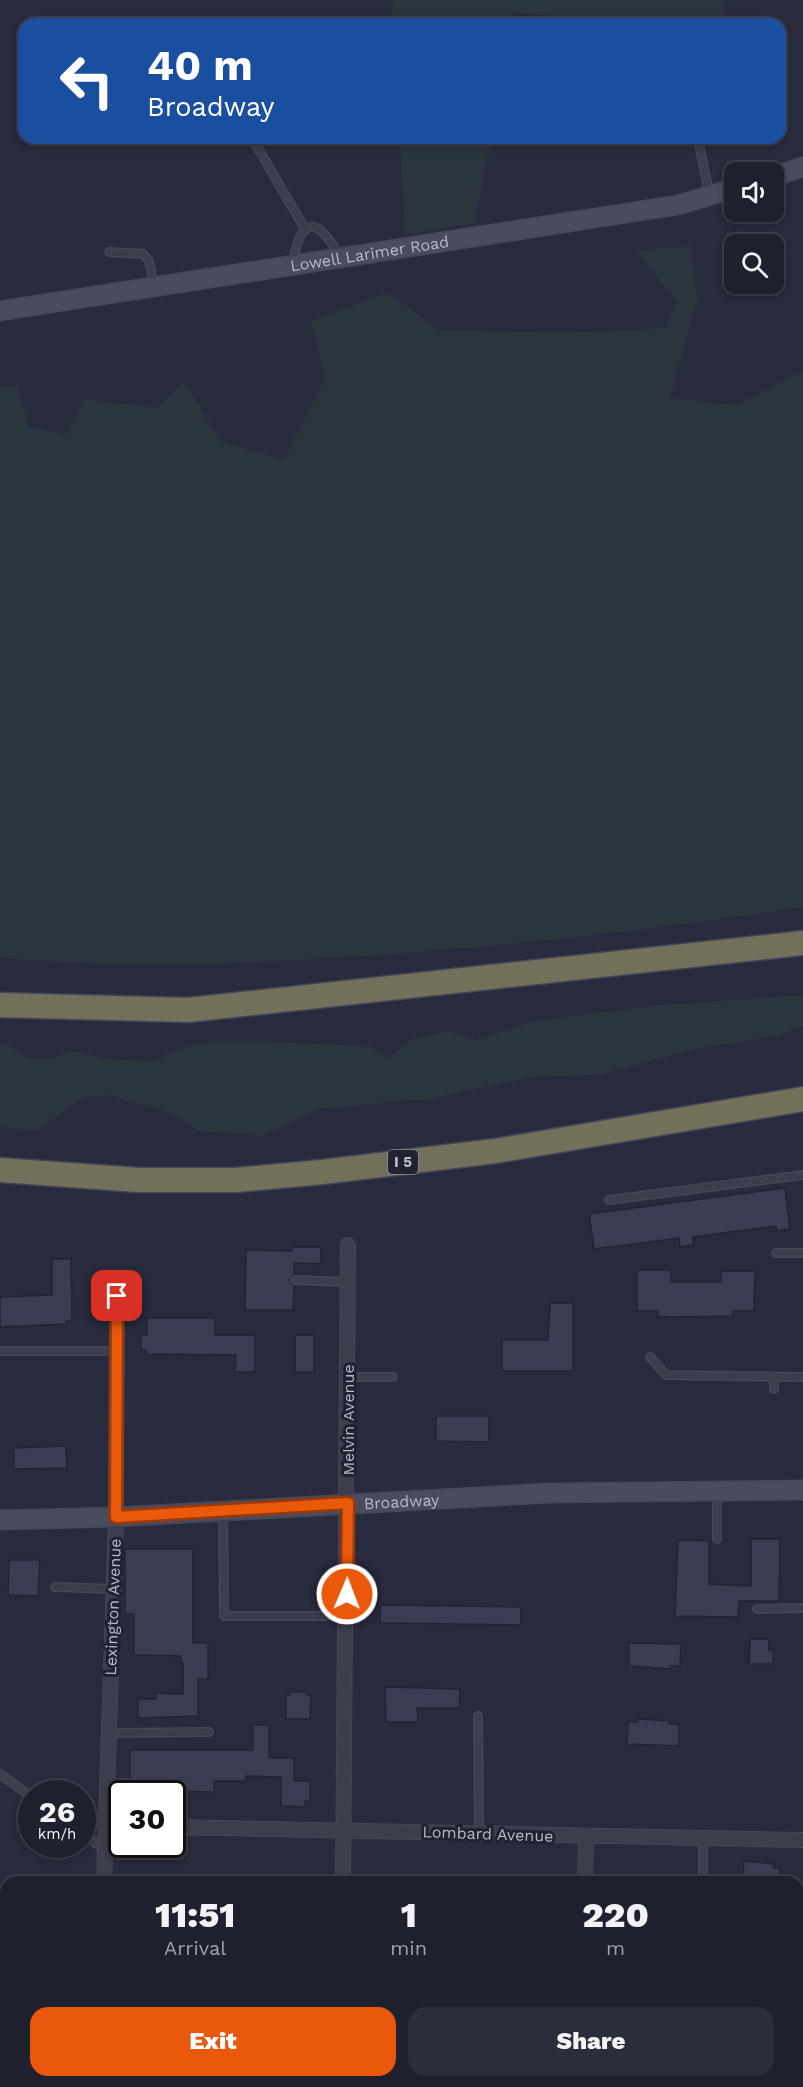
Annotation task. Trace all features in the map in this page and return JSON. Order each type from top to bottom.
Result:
[{"type":"highway","points":[[0,1005],[188,1010],[803,943]]},
{"type":"highway","name":"I 5","points":[[0,1170],[139,1180],[236,1180],[495,1151],[803,1099]]},
{"type":"street","points":[[784,173],[803,167]]},
{"type":"street","name":"Lowell Larimer Road","points":[[0,311],[678,205],[724,192]]},
{"type":"street","name":"Melvin Avenue","points":[[344,1876],[348,1245]]},
{"type":"street","name":"Lexington Avenue","points":[[107,1876],[104,1849],[116,1517],[117,1296]]},
{"type":"street","name":"Broadway","points":[[0,1520],[116,1517],[550,1493],[803,1490]]},
{"type":"street","name":"Lombard Avenue","points":[[186,1827],[803,1839]]},
{"type":"street","points":[[585,1836],[585,1876]]},
{"type":"lane","points":[[255,144],[305,229]]},
{"type":"lane","points":[[699,144],[710,196]]},
{"type":"lane","points":[[293,265],[299,235],[305,229],[313,227],[324,232],[340,258]]},
{"type":"lane","points":[[109,252],[144,254],[149,261],[154,287]]},
{"type":"lane","points":[[609,1200],[803,1176]]},
{"type":"lane","points":[[776,1252],[803,1252]]},
{"type":"lane","points":[[295,1281],[348,1282]]},
{"type":"lane","points":[[0,1351],[117,1351]]},
{"type":"lane","points":[[650,1357],[666,1376],[803,1377]]},
{"type":"lane","points":[[348,1377],[393,1377]]},
{"type":"lane","points":[[774,1377],[774,1389]]},
{"type":"lane","points":[[717,1491],[717,1539]]},
{"type":"lane","points":[[223,1510],[224,1616],[347,1616]]},
{"type":"lane","points":[[55,1587],[114,1589]]},
{"type":"lane","points":[[757,1609],[803,1608]]},
{"type":"lane","points":[[478,1716],[479,1833]]},
{"type":"lane","points":[[108,1733],[209,1732]]},
{"type":"lane","points":[[0,1774],[18,1787]]},
{"type":"lane","points":[[703,1838],[703,1876]]},
{"type":"lane","points":[[96,1843],[104,1849]]},
{"type":"shaded area","points":[[392,0],[725,0],[724,18],[587,18],[514,13],[513,18],[393,18]]},
{"type":"shaded area","points":[[400,144],[490,144],[475,223],[405,235]]},
{"type":"shaded area","points":[[691,246],[697,299],[670,398],[736,405],[803,371],[803,907],[592,936],[332,958],[237,963],[143,964],[0,958],[0,385],[18,386],[28,427],[66,434],[85,399],[158,408],[185,381],[220,441],[284,460],[325,379],[311,321],[388,292],[437,329],[558,333],[665,328],[677,302],[636,250]]},
{"type":"shaded area","points":[[803,995],[803,1026],[778,1036],[701,1048],[603,1074],[528,1078],[429,1099],[318,1109],[262,1136],[198,1131],[170,1113],[109,1095],[84,1097],[38,1130],[10,1129],[0,1124],[0,1043],[15,1049],[27,1058],[52,1058],[74,1051],[105,1058],[151,1062],[179,1049],[211,1041],[266,1041],[372,1047],[388,1059],[410,1040],[449,1031],[476,1040],[530,1022],[572,1016],[662,1005]]},
{"type":"building","points":[[785,1188],[790,1229],[777,1231],[776,1226],[693,1237],[694,1245],[680,1247],[679,1238],[594,1249],[589,1214]]},
{"type":"building","points":[[292,1247],[321,1247],[321,1264],[294,1263],[294,1275],[289,1280],[294,1285],[293,1310],[245,1310],[246,1250],[292,1251]]},
{"type":"building","points":[[52,1259],[71,1259],[72,1321],[66,1321],[67,1324],[0,1327],[0,1297],[52,1295]]},
{"type":"building","points":[[637,1270],[671,1270],[671,1282],[721,1282],[721,1271],[755,1271],[754,1311],[733,1311],[733,1316],[671,1317],[658,1316],[658,1311],[637,1311]]},
{"type":"building","points":[[550,1303],[573,1303],[573,1371],[502,1371],[502,1340],[548,1340]]},
{"type":"building","points":[[147,1318],[215,1318],[215,1335],[255,1335],[255,1372],[235,1372],[236,1355],[146,1354],[146,1350],[141,1350],[141,1335],[147,1335]]},
{"type":"building","points":[[295,1335],[314,1335],[314,1372],[295,1372]]},
{"type":"building","points":[[436,1416],[489,1416],[489,1442],[436,1441]]},
{"type":"building","points":[[66,1446],[67,1468],[14,1469],[14,1448]]},
{"type":"building","points":[[751,1539],[780,1539],[779,1601],[739,1601],[738,1617],[675,1616],[678,1540],[709,1541],[709,1584],[751,1586]]},
{"type":"building","points":[[125,1549],[193,1549],[193,1643],[208,1643],[208,1679],[198,1679],[198,1716],[138,1718],[138,1699],[156,1699],[156,1693],[183,1694],[183,1663],[181,1663],[181,1656],[134,1655],[134,1614],[125,1614]]},
{"type":"building","points":[[9,1560],[40,1560],[38,1596],[8,1595]]},
{"type":"building","points":[[380,1605],[521,1607],[521,1625],[380,1623]]},
{"type":"building","points":[[750,1639],[769,1639],[769,1650],[773,1650],[773,1664],[749,1664]]},
{"type":"building","points":[[629,1643],[681,1644],[680,1666],[670,1666],[670,1669],[629,1666]]},
{"type":"building","points":[[385,1687],[460,1689],[459,1708],[417,1708],[418,1722],[386,1722]]},
{"type":"building","points":[[290,1692],[307,1692],[307,1695],[311,1695],[310,1719],[286,1719],[286,1695],[290,1695]]},
{"type":"building","points":[[638,1719],[670,1721],[669,1724],[679,1724],[679,1746],[627,1744],[628,1722],[638,1722]]},
{"type":"building","points":[[253,1725],[269,1725],[269,1758],[294,1758],[294,1781],[310,1781],[310,1801],[305,1801],[305,1807],[281,1806],[281,1777],[246,1776],[246,1781],[214,1781],[214,1792],[186,1792],[186,1780],[130,1780],[130,1750],[253,1750]]},
{"type":"building","points":[[744,1861],[774,1864],[774,1868],[780,1868],[779,1876],[743,1876]]},
{"type":"route","points":[[117,1296],[116,1517],[348,1503],[347,1594]]}]
